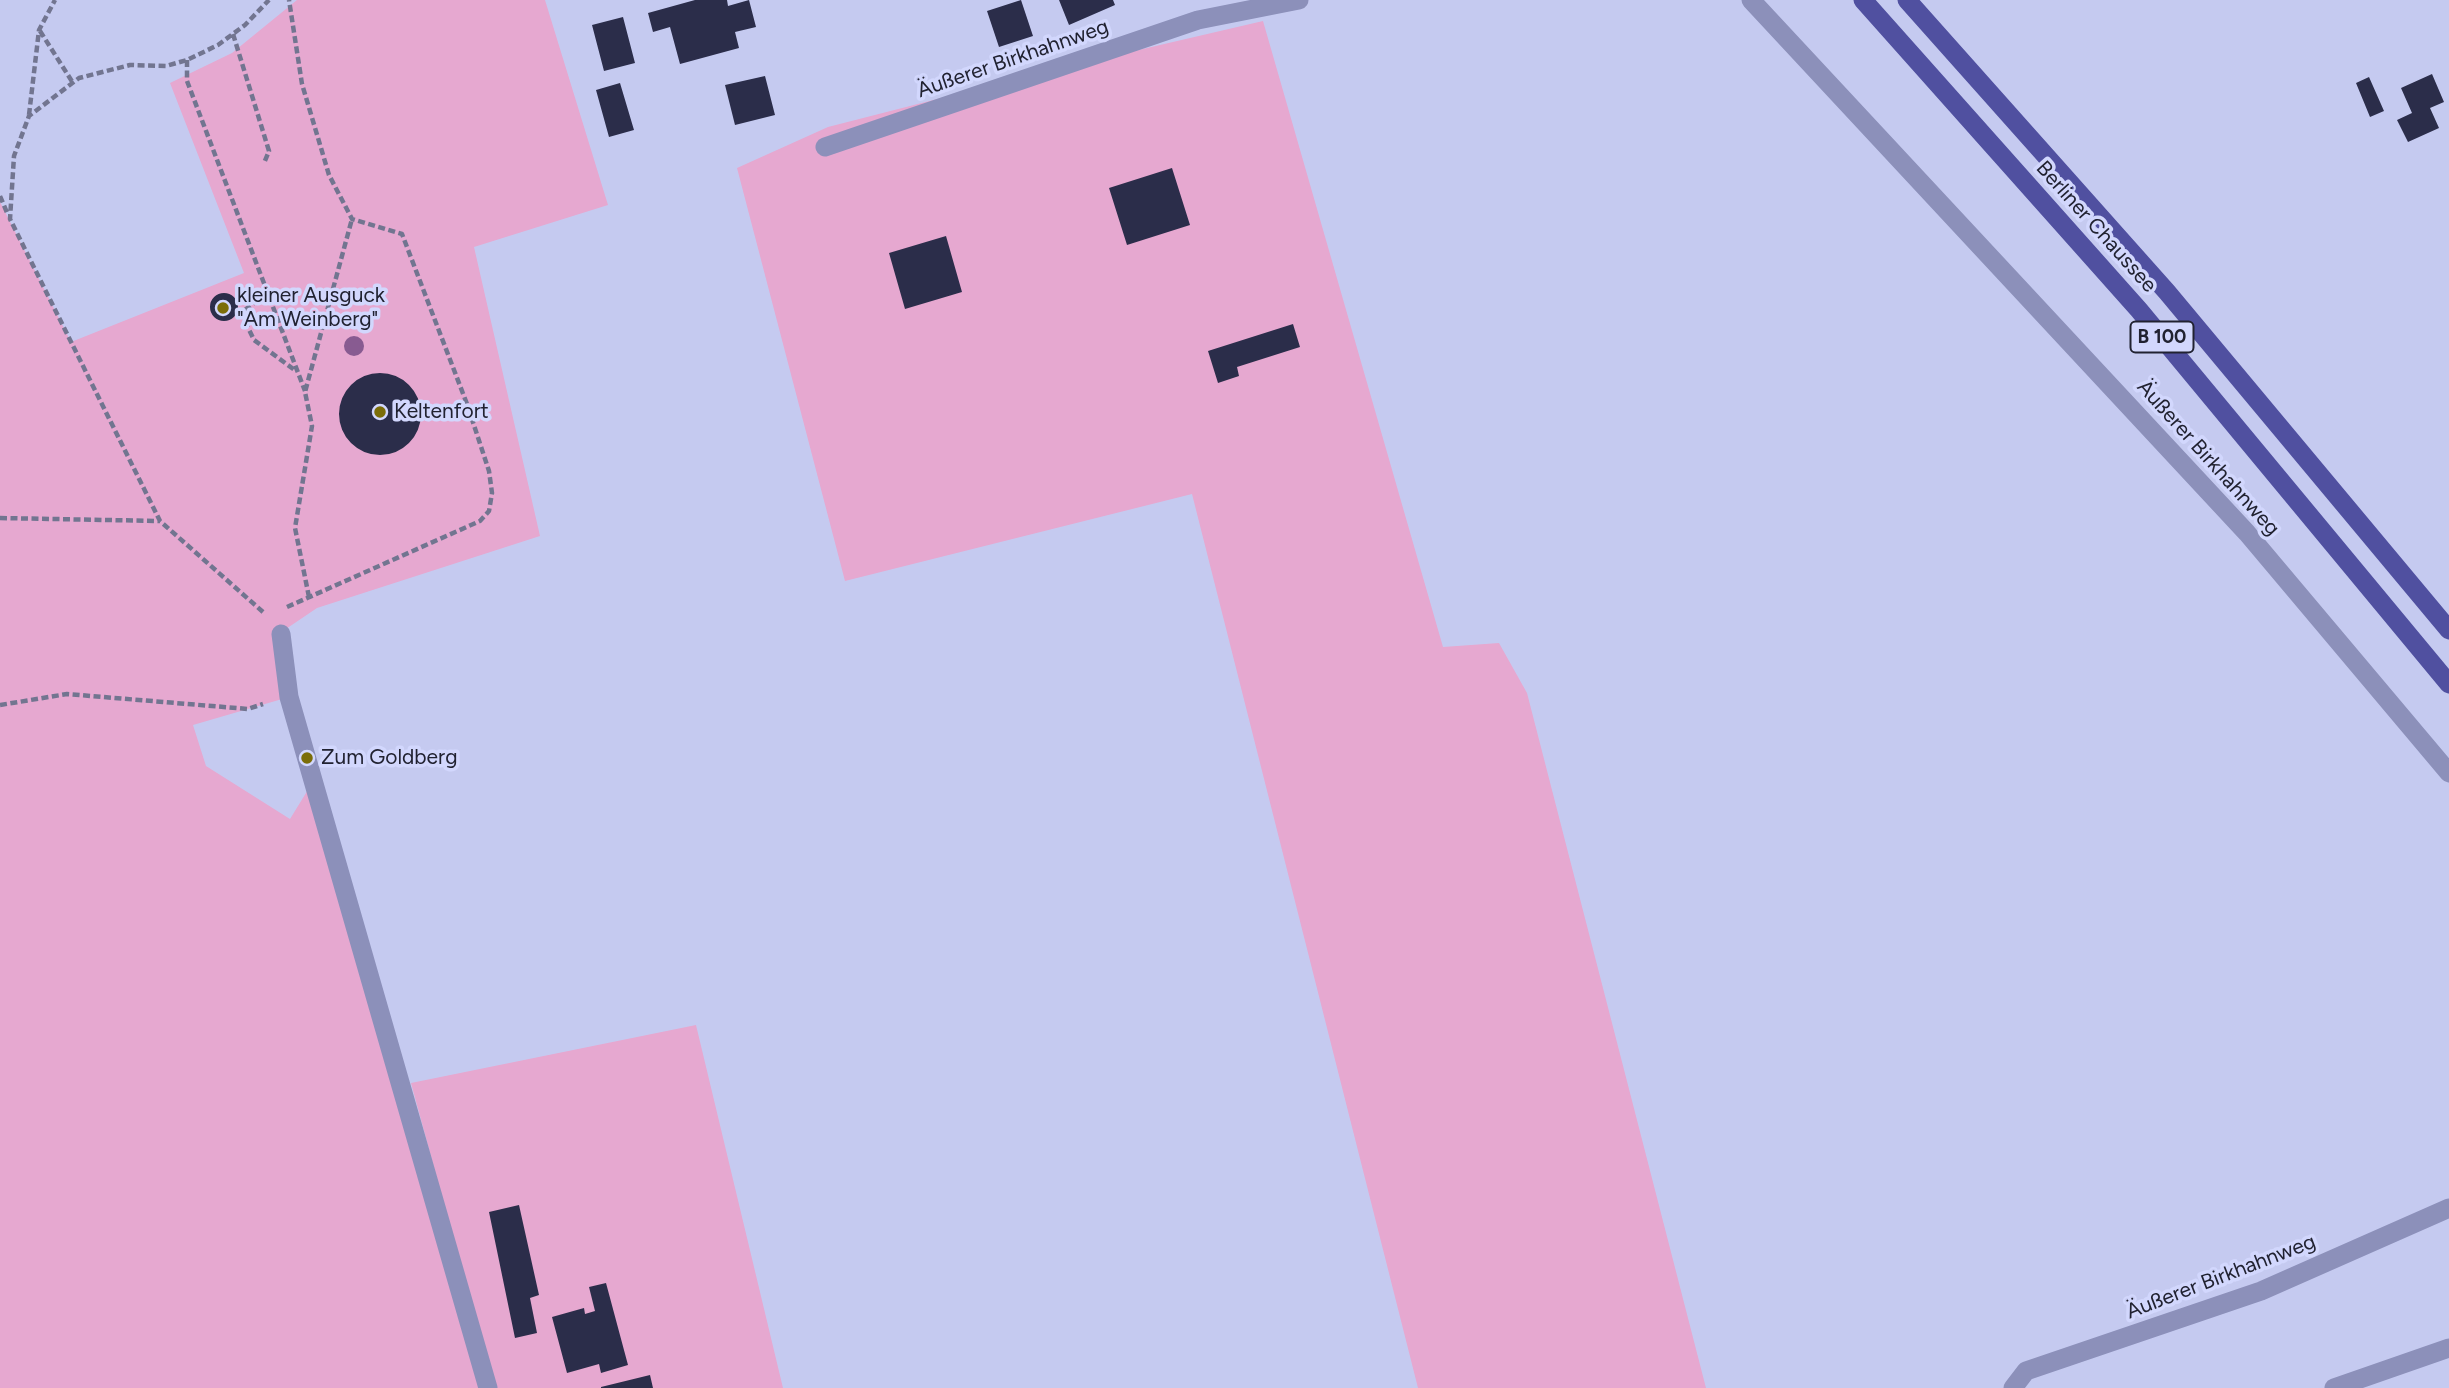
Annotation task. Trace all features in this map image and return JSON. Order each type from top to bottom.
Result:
[{"type":"highway","name":"Berliner Chaussee","points":[[1863,0],[2139,310],[2449,684]]},
{"type":"highway","name":"Berliner Chaussee","points":[[1908,0],[2167,292],[2449,630]]},
{"type":"street","name":"Äußerer Birkhahnweg","points":[[825,147],[1198,20],[1299,0]]},
{"type":"street","name":"Äußerer Birkhahnweg","points":[[1751,0],[2247,533],[2449,773]]},
{"type":"street","points":[[281,634],[289,697],[488,1388]]},
{"type":"street","name":"Äußerer Birkhahnweg","points":[[2013,1388],[2026,1371],[2261,1291],[2449,1208]]},
{"type":"street","points":[[2334,1388],[2449,1348]]},
{"type":"path","points":[[9,219],[14,156],[29,116],[39,30],[55,0]]},
{"type":"path","points":[[29,116],[79,78],[130,65],[166,66],[187,60],[218,45],[270,0]]},
{"type":"path","points":[[289,0],[302,84],[329,175],[352,219],[305,392]]},
{"type":"path","points":[[39,30],[73,83]]},
{"type":"path","points":[[233,34],[269,151],[264,163]]},
{"type":"path","points":[[187,60],[187,80],[305,392],[312,425],[295,528],[309,597]]},
{"type":"path","points":[[0,196],[160,521],[267,616]]},
{"type":"path","points":[[278,611],[480,521],[489,511],[492,493],[489,471],[467,404],[402,234],[352,219]]},
{"type":"path","points":[[267,293],[241,313],[254,340],[298,372]]},
{"type":"path","points":[[0,518],[160,521]]},
{"type":"path","points":[[0,705],[67,694],[248,709],[289,697]]},
{"type":"shaded area","points":[[297,0],[545,0],[608,205],[474,247],[540,536],[317,608],[280,633],[289,697],[193,725],[206,766],[290,819],[314,780],[483,1388],[0,1388],[0,202],[71,342],[244,273],[170,83],[232,53]]},
{"type":"shaded area","points":[[1263,21],[1443,647],[1499,643],[1527,693],[1706,1388],[1418,1388],[1192,494],[845,581],[737,168],[828,127],[1027,76]]},
{"type":"shaded area","points":[[696,1025],[783,1388],[494,1388],[411,1083]]},
{"type":"building","points":[[695,0],[727,0],[728,6],[749,0],[756,27],[735,32],[739,48],[680,64],[670,27],[653,32],[648,13]]},
{"type":"building","points":[[1021,0],[1033,36],[999,47],[987,11]]},
{"type":"building","points":[[1059,0],[1113,0],[1115,5],[1069,25]]},
{"type":"building","points":[[623,17],[635,63],[604,71],[592,25]]},
{"type":"building","points":[[2432,74],[2444,102],[2430,108],[2439,128],[2408,142],[2397,120],[2412,113],[2401,88]]},
{"type":"building","points":[[765,76],[775,115],[735,125],[725,85]]},
{"type":"building","points":[[2369,77],[2384,111],[2370,117],[2356,83]]},
{"type":"building","points":[[620,83],[634,130],[609,137],[596,90]]},
{"type":"building","points":[[1172,168],[1190,225],[1127,245],[1109,188]]},
{"type":"building","points":[[946,236],[962,292],[905,309],[889,253]]},
{"type":"building","name":"kleiner Ausguck \"Am Weinberg\"","points":[[224,293],[234,297],[238,307],[234,317],[224,321],[214,317],[210,307],[214,297]]},
{"type":"building","points":[[1293,324],[1300,347],[1237,367],[1239,376],[1218,383],[1208,351]]},
{"type":"building","name":"Keltenfort","points":[[380,373],[396,376],[409,385],[418,398],[421,414],[418,430],[409,443],[396,452],[380,455],[364,452],[351,443],[342,430],[339,414],[342,398],[351,385],[364,376]]},
{"type":"building","points":[[519,1205],[539,1295],[530,1298],[537,1333],[515,1338],[489,1212]]},
{"type":"building","points":[[606,1283],[628,1365],[601,1373],[599,1364],[567,1373],[552,1317],[584,1308],[585,1314],[595,1311],[589,1287]]},
{"type":"building","points":[[650,1375],[653,1388],[601,1388],[601,1387]]},
{"type":"place","name":"kleiner Ausguck \"Am Weinberg\"","points":[[223,308]]},
{"type":"place","name":"Keltenfort","points":[[380,412]]},
{"type":"place","name":"Zum Goldberg","points":[[307,758]]}]
